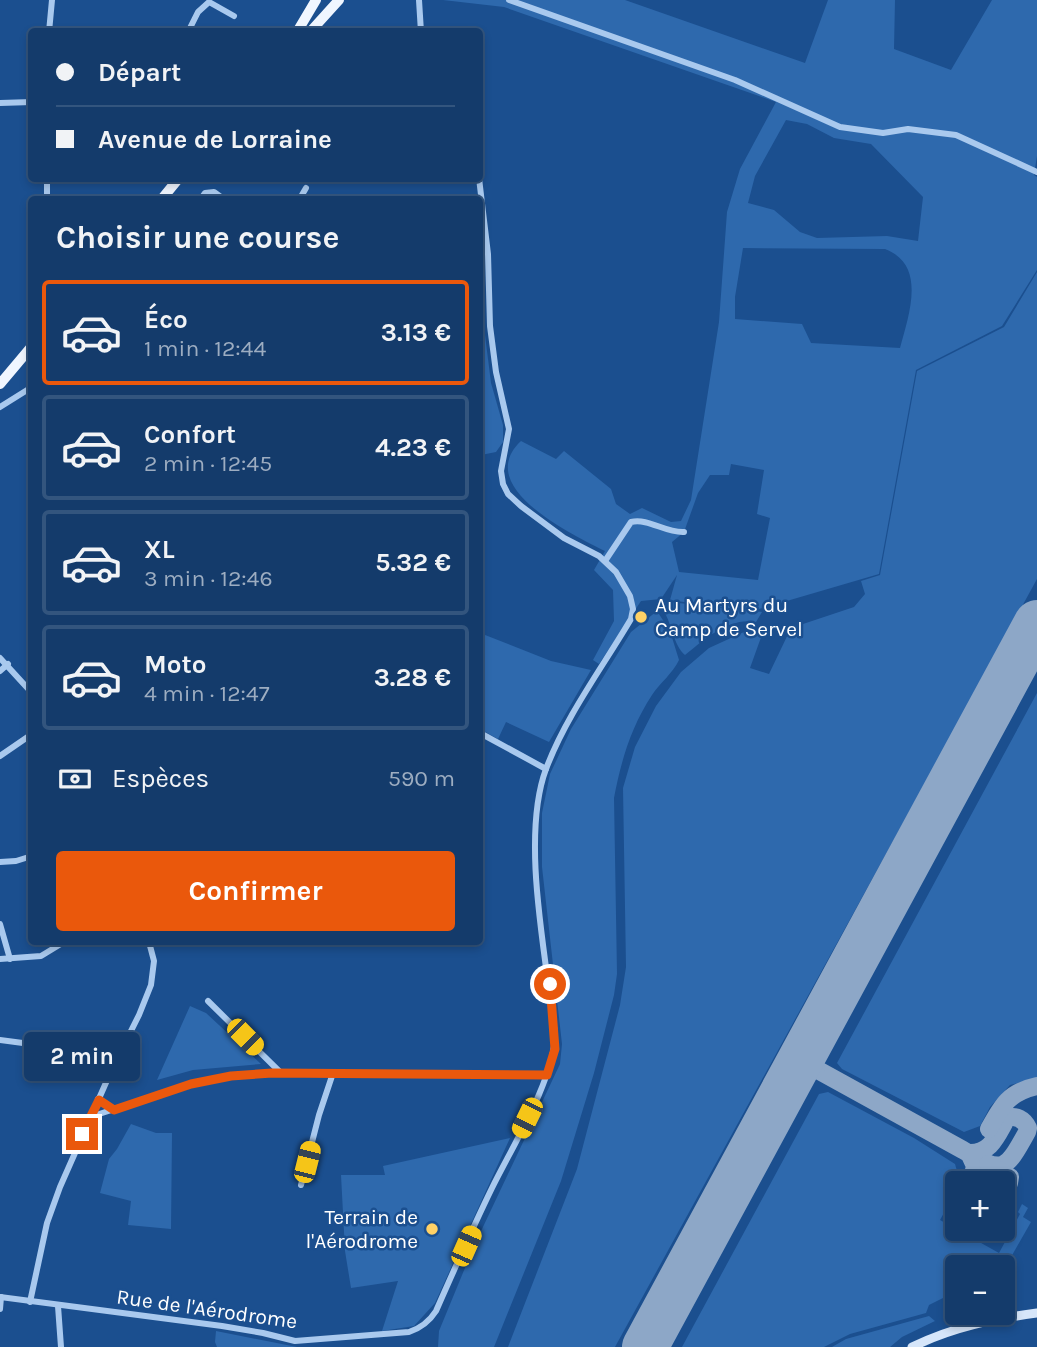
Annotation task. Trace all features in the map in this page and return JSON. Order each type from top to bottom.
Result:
[{"type":"main road","points":[[299,28],[316,0]]},
{"type":"main road","points":[[314,28],[339,0]]},
{"type":"main road","points":[[0,384],[28,351]]},
{"type":"main road","points":[[912,1347],[972,1323],[1037,1313]]},
{"type":"street","points":[[49,28],[52,0]]},
{"type":"street","points":[[419,0],[421,28]]},
{"type":"street","points":[[509,0],[735,80],[840,127],[883,133],[908,129],[956,135],[1037,172]]},
{"type":"street","points":[[190,28],[198,12],[209,2],[234,16]]},
{"type":"street","points":[[0,103],[28,102]]},
{"type":"street","points":[[301,196],[306,188]]},
{"type":"street","points":[[203,196],[214,192],[220,196]]},
{"type":"street","points":[[90,1117],[191,1084],[231,1076],[281,1073],[547,1075],[555,1049],[555,1035],[541,923],[536,828],[540,794],[546,769],[573,715],[631,619],[633,609],[630,596],[616,572],[604,561],[565,538],[521,506],[508,494],[503,484],[501,471],[509,429],[495,372],[483,212]]},
{"type":"street","points":[[0,407],[28,390]]},
{"type":"street","points":[[604,561],[631,522],[646,522],[673,532],[684,531]]},
{"type":"street","points":[[0,658],[28,688]]},
{"type":"street","points":[[0,671],[8,664]]},
{"type":"street","points":[[483,735],[546,769]]},
{"type":"street","points":[[0,756],[28,737]]},
{"type":"street","points":[[0,862],[28,857]]},
{"type":"street","points":[[0,923],[10,959]]},
{"type":"street","points":[[0,959],[41,956],[59,945]]},
{"type":"street","points":[[30,1302],[47,1223],[60,1187],[151,985],[154,961],[150,945]]},
{"type":"street","points":[[208,1001],[281,1073]]},
{"type":"street","points":[[0,1040],[53,1047],[112,1069]]},
{"type":"street","points":[[301,1185],[333,1073]]},
{"type":"street","name":"Rue de l'Aérodrome","points":[[0,1297],[222,1326],[295,1341],[409,1332],[426,1324],[436,1311],[547,1075]]},
{"type":"street","points":[[99,1100],[114,1110]]},
{"type":"street","points":[[0,1297],[0,1309]]},
{"type":"street","points":[[58,1306],[61,1347]]},
{"type":"shaded area","points":[[443,0],[625,0],[805,63],[828,0],[895,0],[894,49],[951,70],[992,0],[1037,0],[1037,156],[1034,175],[1037,177],[1037,270],[1002,326],[916,370],[879,574],[759,609],[746,610],[762,612],[756,622],[746,621],[727,626],[685,655],[678,646],[663,610],[670,602],[740,610],[670,600],[677,575],[661,599],[641,601],[599,664],[593,660],[614,621],[613,590],[594,570],[605,551],[571,534],[533,507],[518,492],[509,475],[509,458],[521,441],[556,459],[564,451],[611,489],[616,504],[630,514],[642,508],[671,522],[681,521],[691,500],[719,322],[727,212],[740,169],[776,102],[504,7]],"holes":[[[786,120],[807,124],[834,138],[871,144],[923,197],[918,241],[887,236],[817,238],[800,232],[774,210],[748,203],[755,176]],[[743,248],[885,249],[898,256],[906,266],[911,278],[912,292],[900,348],[811,343],[802,324],[735,319],[735,297]],[[731,464],[764,470],[757,514],[770,518],[758,580],[679,572],[672,542],[684,532],[698,493],[710,475],[729,475]]]},
{"type":"shaded area","points":[[1037,272],[1037,579],[615,1347],[508,1347],[577,1169],[620,1005],[626,967],[623,788],[635,747],[656,706],[681,672],[709,648],[755,627],[764,629],[750,668],[769,674],[791,628],[854,607],[865,594],[861,581],[880,575],[917,371],[1004,327]]},
{"type":"shaded area","points":[[483,319],[491,383],[503,425],[503,442],[496,452],[483,455]]},
{"type":"shaded area","points":[[657,611],[670,631],[679,660],[652,695],[638,719],[614,798],[617,974],[594,1073],[561,1181],[494,1347],[438,1347],[439,1331],[474,1246],[560,1064],[562,1044],[542,867],[542,813],[550,774],[571,729],[631,632]]},
{"type":"shaded area","points":[[483,634],[551,661],[591,670],[549,742],[506,722],[498,739],[483,731]]},
{"type":"shaded area","points":[[1037,693],[1037,1078],[1010,1085],[990,1107],[980,1126],[964,1132],[842,1069],[837,1063]]},
{"type":"shaded area","points":[[190,1006],[206,1013],[261,1064],[193,1070],[157,1080]]},
{"type":"shaded area","points":[[828,1092],[914,1138],[955,1164],[957,1171],[945,1171],[945,1211],[940,1220],[945,1223],[945,1241],[978,1241],[999,1253],[1005,1241],[1015,1241],[1015,1223],[1022,1204],[1028,1208],[1023,1217],[1031,1222],[1012,1255],[945,1255],[945,1297],[929,1305],[926,1313],[850,1334],[824,1347],[682,1347],[819,1094]]},
{"type":"shaded area","points":[[131,1124],[156,1133],[172,1133],[171,1229],[128,1225],[131,1201],[100,1193],[109,1159]]},
{"type":"shaded area","points":[[510,1138],[435,1303],[414,1326],[382,1331],[398,1281],[351,1288],[345,1251],[341,1175],[385,1175],[383,1166]]},
{"type":"shaded area","points":[[929,1316],[935,1321],[902,1337],[890,1347],[832,1347],[846,1339]]},
{"type":"shaded area","points":[[216,1331],[297,1347],[217,1347]]},
{"type":"taxiway","points":[[810,1042],[808,1058],[816,1069],[969,1154]]},
{"type":"taxiway","points":[[790,1078],[801,1070],[816,1069]]},
{"type":"taxiway","points":[[989,1129],[1007,1101],[1020,1092],[1037,1086]]},
{"type":"taxiway","points":[[1017,1117],[1028,1128],[1013,1155],[1002,1165],[987,1163],[969,1154],[988,1147],[1007,1118],[1017,1117]]},
{"type":"taxiway","points":[[969,1154],[975,1166],[974,1171]]},
{"type":"taxiway","points":[[988,1164],[1000,1171]]},
{"type":"runway","points":[[645,1347],[1037,623]]},
{"type":"place","name":"Au Martyrs du Camp de Servel","points":[[641,617]]},
{"type":"place","name":"Terrain de l'Aérodrome","points":[[432,1229]]},
{"type":"route","points":[[82,1134],[99,1100],[114,1110],[191,1084],[231,1076],[272,1073],[547,1075],[555,1049],[550,984]]}]
